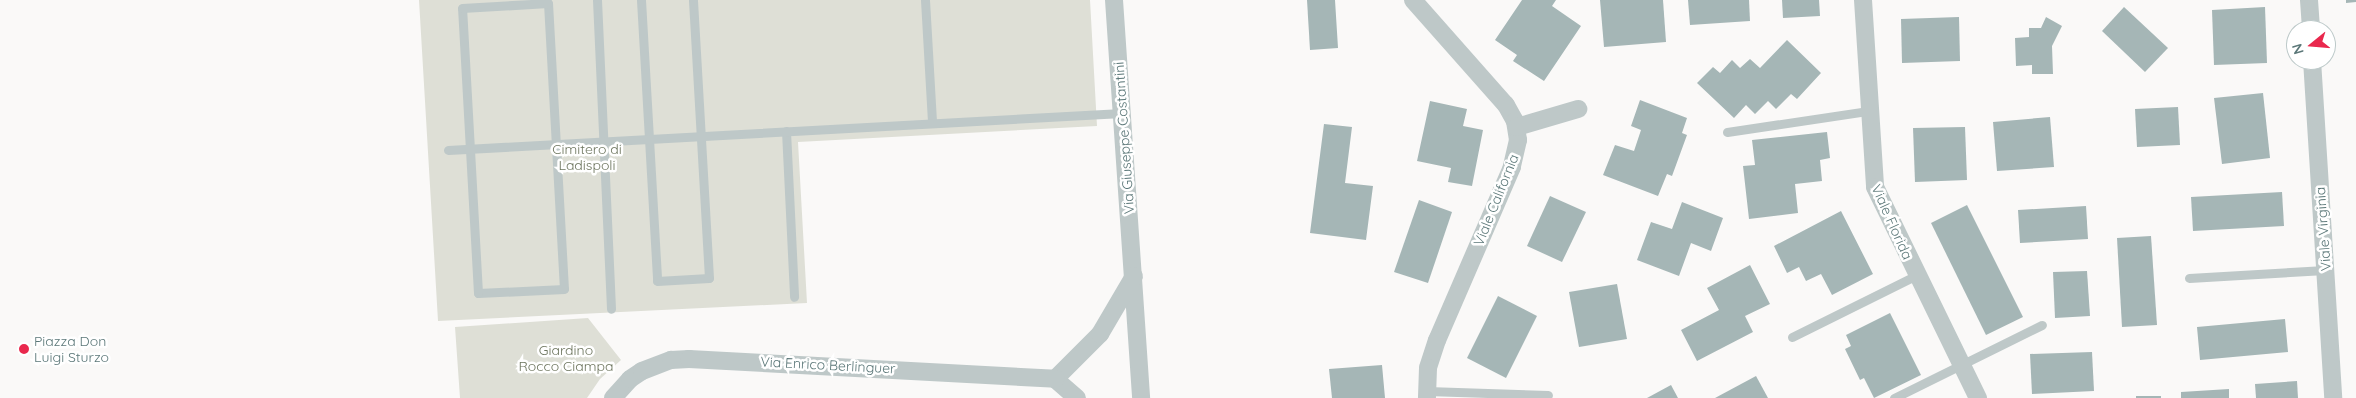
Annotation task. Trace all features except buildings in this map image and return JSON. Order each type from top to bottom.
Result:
[{"type":"street","name":"Via Giuseppe Costantini","points":[[1114,0],[1141,398]]},
{"type":"street","name":"Viale California","points":[[1413,0],[1502,100],[1516,127],[1518,145],[1512,167],[1437,340],[1428,368],[1427,395]]},
{"type":"street","name":"Viale Florida","points":[[1863,0],[1868,111],[1875,187],[1916,275],[1978,398]]},
{"type":"street","points":[[2309,0],[2310,20]]},
{"type":"street","name":"Viale Virginia","points":[[2313,70],[2333,398]]},
{"type":"street","points":[[1516,127],[1578,109]]},
{"type":"street","points":[[1077,398],[1055,379],[1100,334],[1134,276]]},
{"type":"street","name":"Via Enrico Berlinguer","points":[[613,398],[642,371],[672,360],[690,358],[1055,379]]},
{"type":"lane","points":[[597,0],[611,309]]},
{"type":"lane","points":[[641,0],[656,281],[709,278],[693,0]]},
{"type":"lane","points":[[925,0],[932,123]]},
{"type":"lane","points":[[548,3],[556,144],[564,289],[478,293],[462,8],[548,3]]},
{"type":"lane","points":[[1727,132],[1868,111]]},
{"type":"lane","points":[[448,150],[1122,113]]},
{"type":"lane","points":[[786,132],[794,297]]},
{"type":"lane","points":[[2189,278],[2326,270]]},
{"type":"lane","points":[[1792,337],[1916,275]]},
{"type":"lane","points":[[1894,398],[2042,325]]},
{"type":"lane","points":[[1427,395],[1548,395]]},
{"type":"green space","name":"Cimitero di Ladispoli","points":[[419,0],[1090,0],[1097,126],[798,142],[807,303],[438,321]]},
{"type":"green space","name":"Giardino Rocco Ciampa","points":[[588,318],[621,360],[600,379],[587,398],[460,398],[455,327]]},
{"type":"place","name":"Piazza Don Luigi Sturzo","points":[[24,349]]}]
